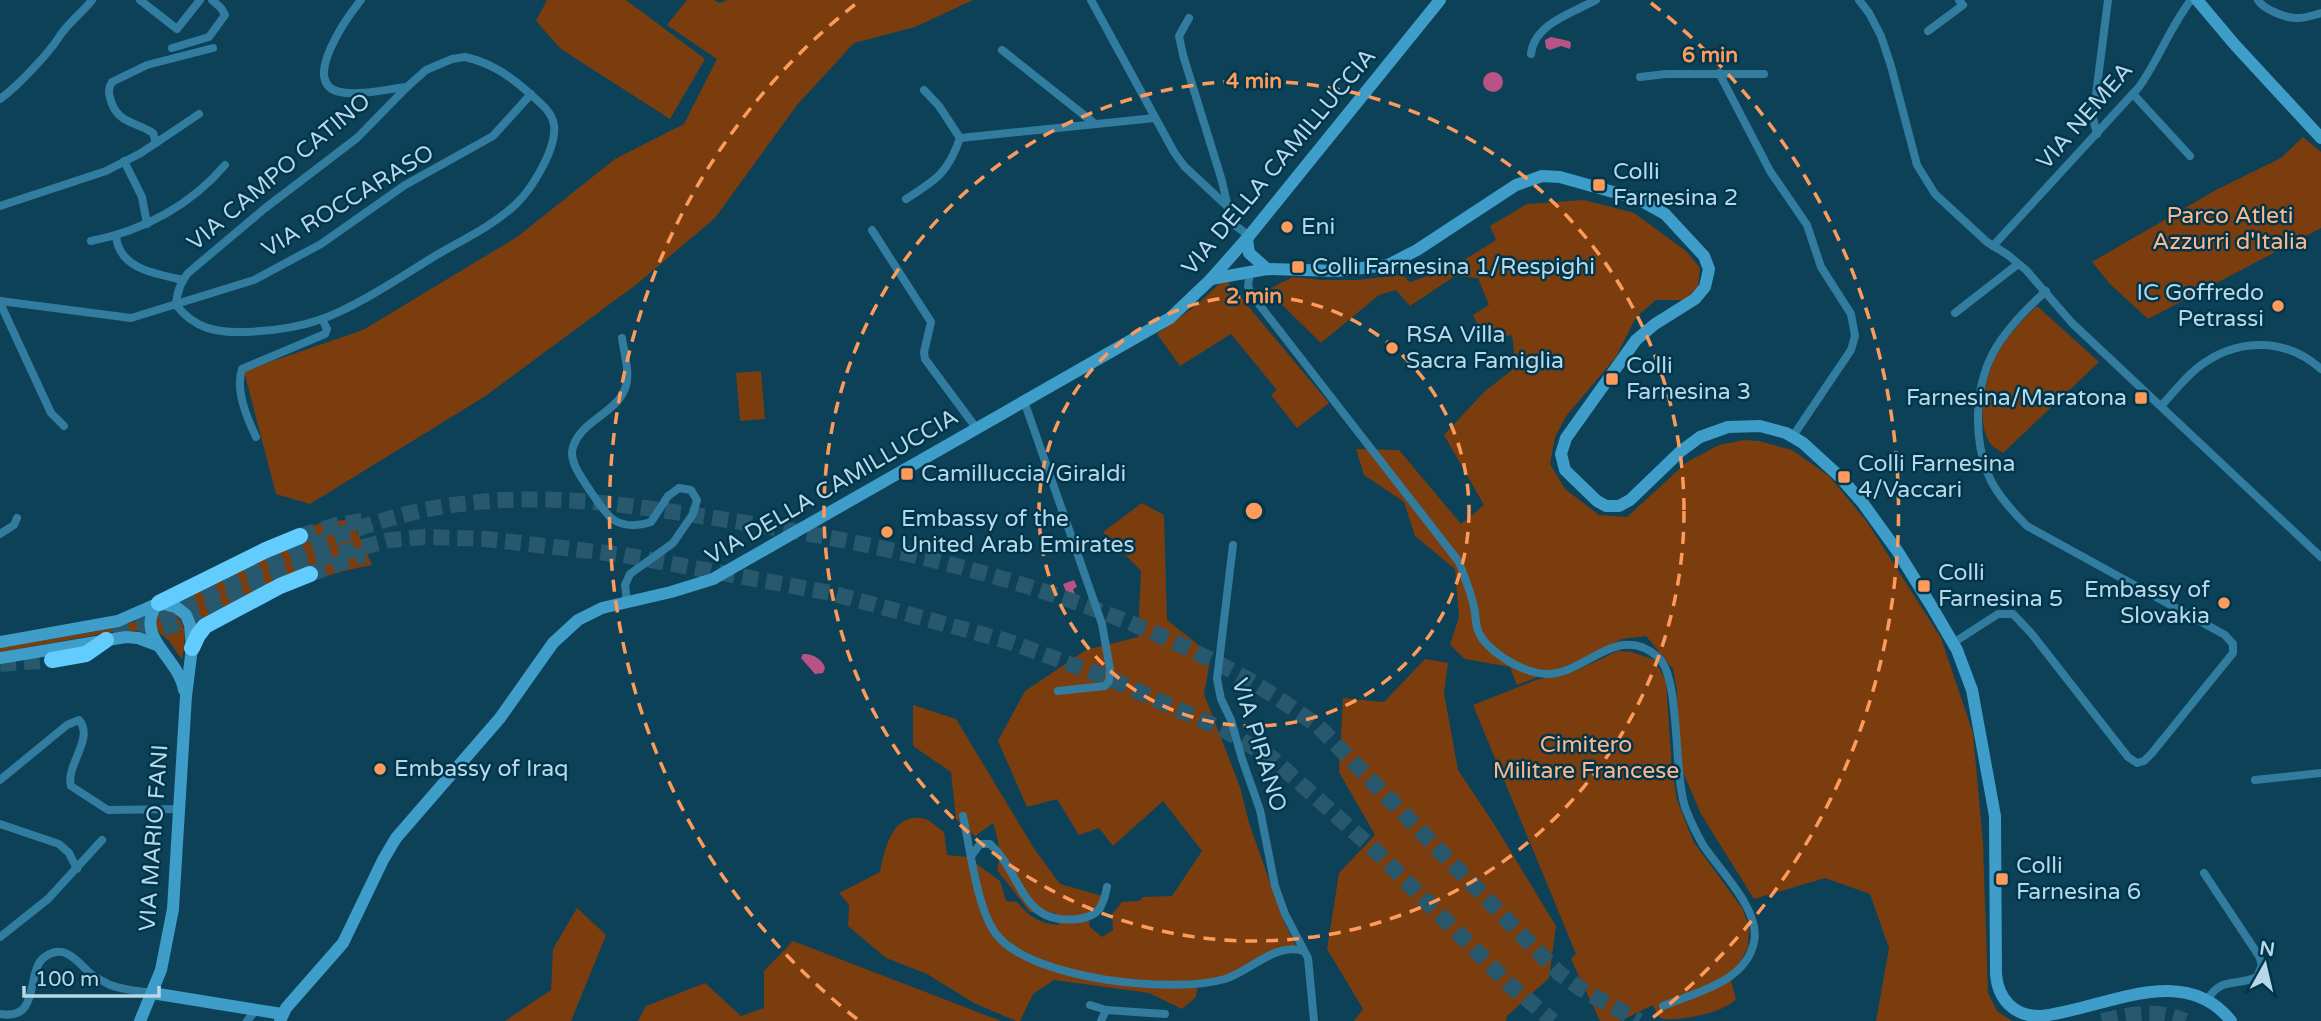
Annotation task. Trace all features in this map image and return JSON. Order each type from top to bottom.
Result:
[{"type":"highway","points":[[158,603],[300,536]]},
{"type":"highway","points":[[191,655],[198,635],[205,626],[280,586],[310,574]]},
{"type":"highway","points":[[52,660],[86,654],[106,640]]},
{"type":"street","points":[[0,99],[55,45],[58,37],[92,0]]},
{"type":"street","points":[[140,0],[177,29],[200,0]]},
{"type":"street","points":[[172,48],[212,35],[225,15],[212,0]]},
{"type":"street","points":[[361,0],[329,52],[324,70],[326,83],[332,90],[344,93],[407,86]]},
{"type":"street","points":[[1091,0],[1180,161],[1228,207]]},
{"type":"street","name":"VIA DELLA CAMILLUCCIA","points":[[281,1017],[343,943],[396,838],[500,718],[553,643],[572,624],[585,615],[713,579],[1024,401],[1158,328],[1211,279],[1248,237],[1440,0]]},
{"type":"street","points":[[1531,54],[1534,41],[1542,31],[1596,0]]},
{"type":"street","points":[[1858,0],[1869,13],[1884,44],[1921,172],[1941,201],[2046,290],[2065,316],[2321,557]]},
{"type":"street","points":[[2097,134],[2093,118],[2108,0]]},
{"type":"street","name":"VIA NEMEA","points":[[1993,246],[2133,94],[2151,70],[2172,27],[2191,0]]},
{"type":"street","points":[[2197,0],[2321,138]]},
{"type":"street","points":[[2258,0],[2261,6],[2290,17],[2321,13]]},
{"type":"street","points":[[1927,31],[1961,3]]},
{"type":"street","points":[[1189,18],[1180,32],[1180,42],[1228,207],[1234,224],[1248,237],[1249,253],[1267,269]]},
{"type":"street","points":[[156,143],[153,133],[125,121],[116,112],[108,92],[112,82],[147,65],[213,48]]},
{"type":"street","points":[[1002,50],[1094,123]]},
{"type":"street","name":"VIA CAMPO CATINO","points":[[176,305],[177,292],[183,280],[264,209],[357,138],[407,86],[432,66],[465,57],[503,71],[547,110],[555,128],[551,144],[539,173],[524,196],[508,211],[413,270],[322,319]]},
{"type":"street","points":[[1719,73],[1770,171],[1807,225],[1821,267],[1848,309],[1853,322],[1854,338],[1851,349],[1793,436]]},
{"type":"street","points":[[1640,77],[1666,74],[1764,74]]},
{"type":"street","points":[[924,90],[939,106],[960,138]]},
{"type":"street","name":"VIA ROCCARASO","points":[[0,302],[125,319],[254,280],[321,244],[405,185],[493,136],[531,94]]},
{"type":"street","points":[[2133,94],[2190,156]]},
{"type":"street","points":[[0,206],[92,177],[124,162],[200,114]]},
{"type":"street","points":[[960,138],[1155,118]]},
{"type":"street","points":[[906,199],[940,176],[955,153],[960,138]]},
{"type":"street","points":[[124,162],[142,197],[147,224]]},
{"type":"street","points":[[91,241],[116,236],[147,224],[200,192],[225,165]]},
{"type":"street","points":[[1211,279],[1267,269],[1336,271],[1388,265],[1417,250],[1516,185],[1542,176],[1560,177],[1638,199],[1665,214],[1698,249],[1708,264],[1707,282],[1695,299],[1655,324],[1636,340],[1566,438],[1561,454],[1565,470],[1597,501],[1606,506],[1619,506],[1630,500],[1681,451],[1713,431],[1749,425],[1793,436],[1829,466],[1873,515],[1953,643],[1972,690],[1992,791],[1996,846],[1996,974],[1999,992],[2006,1002],[2022,1014],[2037,1017],[2166,990],[2184,991],[2207,999],[2231,1021]]},
{"type":"street","points":[[872,230],[931,322],[924,352],[925,359],[977,429]]},
{"type":"street","points":[[116,236],[117,247],[128,261],[148,272],[183,280]]},
{"type":"street","points":[[1955,313],[2018,264]]},
{"type":"street","points":[[1250,274],[1248,286],[1251,294],[1459,562],[1474,606],[1479,633],[1486,643],[1519,667],[1542,674],[1569,668],[1622,645],[1644,649],[1658,657],[1665,666],[1671,683],[1678,774],[1686,808],[1701,842],[1749,911],[1755,933],[1749,957],[1736,972],[1663,1006]]},
{"type":"street","points":[[1953,643],[1998,614],[2008,612],[2015,615],[2128,757],[2137,763],[2144,761],[2152,753],[2233,653],[2233,644],[2225,635],[2027,526],[2005,501],[1988,475],[1978,420],[1980,390],[1986,370],[1993,352],[2008,331],[2046,290]]},
{"type":"street","points":[[0,302],[51,413],[64,426]]},
{"type":"street","points":[[176,305],[193,323],[216,331],[284,329],[322,319],[327,329],[325,334],[242,369],[240,383],[243,400],[256,438]]},
{"type":"street","points":[[622,338],[626,387],[619,398],[577,438],[572,453],[576,469],[610,517],[621,523],[640,525],[651,522],[668,496],[679,488],[688,488],[697,500],[693,514],[673,542],[630,574],[625,585],[627,602]]},
{"type":"street","points":[[2162,405],[2195,370],[2219,354],[2238,347],[2259,344],[2285,348],[2300,354],[2321,369]]},
{"type":"street","points":[[1024,401],[1102,624],[1110,669],[1110,681],[1105,687],[1058,691]]},
{"type":"street","points":[[0,534],[14,525],[17,518]]},
{"type":"street","name":"VIA PIRANO","points":[[1233,545],[1217,679],[1221,699],[1231,720],[1241,759],[1260,810],[1275,886],[1285,914],[1309,962],[1314,1021]]},
{"type":"street","points":[[0,642],[118,621],[158,603]]},
{"type":"street","points":[[158,603],[152,612],[150,625],[157,645],[174,663],[186,696]]},
{"type":"street","name":"VIA MARIO FANI","points":[[140,1021],[165,953],[173,909],[191,655],[186,615],[176,607],[158,603]]},
{"type":"street","points":[[0,658],[132,637],[157,645]]},
{"type":"street","points":[[174,663],[183,667],[191,655]]},
{"type":"street","points":[[0,780],[66,725],[78,720],[83,724],[83,732],[69,780],[71,786],[108,810],[179,809]]},
{"type":"street","points":[[2255,780],[2321,773]]},
{"type":"street","points":[[963,816],[987,918],[997,934],[1017,951],[1055,967],[1124,982],[1188,985],[1230,977],[1283,950],[1303,951]]},
{"type":"street","points":[[0,824],[59,844],[69,853],[77,869]]},
{"type":"street","points":[[0,937],[48,899],[102,840]]},
{"type":"street","points":[[972,855],[980,844],[990,844],[1004,858],[1029,903],[1057,920],[1086,918],[1097,913],[1103,905],[1107,887]]},
{"type":"street","points":[[2204,873],[2259,956],[2262,965],[2257,977],[2220,985],[2207,999]]},
{"type":"street","points":[[3,1017],[14,1015],[29,1005],[38,964],[46,956],[57,952],[73,956],[94,976],[111,985],[257,1009],[281,1017]]},
{"type":"street","points":[[1090,1005],[1106,1010],[1165,1014]]},
{"type":"street","points":[[247,1021],[257,1009]]},
{"type":"street","points":[[1101,1021],[1106,1010]]},
{"type":"green space","points":[[547,0],[626,0],[705,59],[670,119],[561,49],[536,21]]},
{"type":"green space","points":[[687,0],[714,0],[719,3],[728,0],[973,0],[915,27],[854,43],[797,105],[715,218],[637,284],[484,397],[310,504],[276,494],[244,371],[363,330],[517,237],[615,159],[684,124],[717,59],[667,25]]},
{"type":"green space","name":"Parco Atleti Azzurri d'Italia","points":[[2303,137],[2321,152],[2321,228],[2148,319],[2109,283],[2092,262],[2216,190],[2281,158]]},
{"type":"green space","points":[[1584,200],[1634,213],[1686,251],[1700,268],[1698,286],[1686,300],[1656,300],[1636,317],[1616,357],[1567,415],[1555,437],[1550,464],[1565,489],[1599,515],[1627,517],[1687,462],[1719,445],[1744,440],[1759,441],[1792,450],[1829,476],[1867,522],[1941,638],[1973,733],[1983,844],[1988,993],[1997,1011],[2012,1021],[1876,1021],[1889,948],[1870,894],[1825,878],[1754,899],[1701,814],[1679,763],[1677,691],[1673,669],[1646,636],[1622,639],[1578,661],[1517,685],[1510,667],[1465,659],[1450,645],[1459,617],[1455,569],[1415,536],[1404,502],[1364,475],[1356,449],[1399,450],[1461,524],[1484,505],[1444,435],[1484,392],[1516,367],[1512,335],[1486,341],[1473,315],[1489,305],[1478,278],[1455,276],[1410,306],[1396,290],[1379,295],[1321,343],[1267,290],[1293,277],[1357,280],[1403,275],[1410,282],[1451,268],[1496,240],[1490,226],[1527,204]]},
{"type":"green space","points":[[1228,282],[1329,403],[1297,428],[1271,395],[1277,390],[1231,334],[1180,366],[1157,334],[1198,304],[1219,284]]},
{"type":"green space","points":[[2037,306],[2099,362],[2003,453],[1991,444],[1983,425],[1987,381],[2001,347]]},
{"type":"green space","points":[[761,371],[765,419],[740,421],[736,373]]},
{"type":"green space","points":[[1142,503],[1164,515],[1167,620],[1211,655],[1204,694],[1240,787],[1249,823],[1284,922],[1296,946],[1221,978],[1198,981],[1196,997],[1182,1009],[1149,993],[1054,980],[1033,994],[1020,1021],[1016,1021],[974,1003],[927,974],[886,958],[848,926],[849,905],[839,893],[880,872],[884,853],[898,826],[905,820],[925,819],[944,832],[947,855],[967,857],[1000,881],[1006,901],[1017,902],[1040,921],[1059,925],[1056,913],[1030,912],[997,870],[999,846],[993,823],[975,836],[956,819],[951,772],[913,746],[913,705],[956,719],[1035,850],[1060,884],[1106,897],[1089,918],[1090,927],[1102,937],[1113,930],[1112,914],[1122,902],[1139,901],[1143,897],[1172,896],[1202,851],[1163,801],[1113,846],[1099,828],[1079,835],[1057,799],[1027,807],[998,741],[1025,691],[1086,650],[1138,637],[1141,571],[1103,532]]},
{"type":"green space","points":[[352,520],[372,565],[304,583],[196,626],[193,612],[180,601],[298,531],[327,521]]},
{"type":"green space","points":[[167,611],[174,614],[182,624],[185,638],[182,659],[157,628],[158,615]]},
{"type":"green space","points":[[142,619],[142,631],[113,632],[0,652],[0,648],[110,629]]},
{"type":"green space","name":"Cimitero Militare Francese","points":[[1618,651],[1632,652],[1655,660],[1666,681],[1672,770],[1677,800],[1693,841],[1742,908],[1749,926],[1748,947],[1739,964],[1729,973],[1736,999],[1722,1008],[1701,1015],[1662,1019],[1653,1005],[1620,1021],[1600,1021],[1571,959],[1576,954],[1473,705],[1536,680],[1575,671]]},
{"type":"green space","points":[[1425,659],[1448,663],[1444,693],[1458,770],[1556,926],[1549,978],[1507,1016],[1506,1021],[1354,1021],[1363,1009],[1327,949],[1339,873],[1375,835],[1339,772],[1343,698],[1384,702]]},
{"type":"green space","points":[[577,908],[606,935],[571,1021],[505,1021],[551,990],[553,949]]},
{"type":"green space","points":[[793,941],[1001,1021],[638,1021],[646,1006],[705,983],[741,1016],[764,1008],[764,971]]},
{"type":"shaded area","points":[[1551,37],[1569,41],[1570,49],[1561,46],[1550,50],[1546,48],[1545,40]]},
{"type":"shaded area","points":[[1493,72],[1500,75],[1503,82],[1500,89],[1493,92],[1486,89],[1483,82],[1486,75]]},
{"type":"shaded area","points":[[1074,580],[1077,587],[1073,589],[1078,603],[1071,605],[1063,584]]},
{"type":"shaded area","points":[[803,654],[819,659],[825,668],[823,673],[815,674],[801,658]]},
{"type":"tunnel","points":[[112,626],[179,607],[355,529],[411,513],[468,503],[542,499],[615,504],[793,531],[924,558],[989,575],[1117,617],[1178,644],[1269,692],[1318,726],[1560,974],[1581,989],[1639,1021]]},
{"type":"tunnel","points":[[300,536],[362,521]]},
{"type":"tunnel","points":[[140,635],[168,627],[212,608],[265,580],[313,560],[390,540],[424,537],[486,539],[624,555],[831,593],[1007,641],[1106,677],[1222,729],[1272,758],[1380,855],[1510,985],[1553,1021]]},
{"type":"tunnel","points":[[310,574],[364,554]]},
{"type":"tunnel","points":[[0,664],[52,660]]},
{"type":"tunnel","points":[[2102,1021],[2154,1014],[2185,1021]]},
{"type":"place","name":"Colli Farnesina 2","points":[[1599,185]]},
{"type":"place","name":"Eni","points":[[1287,227]]},
{"type":"place","name":"Colli Farnesina 1/Respighi","points":[[1298,267]]},
{"type":"place","name":"IC Goffredo Petrassi","points":[[2278,306]]},
{"type":"place","name":"RSA Villa Sacra Famiglia","points":[[1392,348]]},
{"type":"place","name":"Colli Farnesina 3","points":[[1612,379]]},
{"type":"place","name":"Farnesina/Maratona","points":[[2141,398]]},
{"type":"place","name":"Camilluccia/Giraldi","points":[[907,474]]},
{"type":"place","name":"Colli Farnesina 4/Vaccari","points":[[1844,477]]},
{"type":"place","name":"Embassy of the United Arab Emirates","points":[[887,532]]},
{"type":"place","name":"Colli Farnesina 5","points":[[1924,586]]},
{"type":"place","name":"Embassy of Slovakia","points":[[2224,603]]},
{"type":"place","name":"Embassy of Iraq","points":[[380,769]]},
{"type":"place","name":"Colli Farnesina 6","points":[[2002,879]]}]
